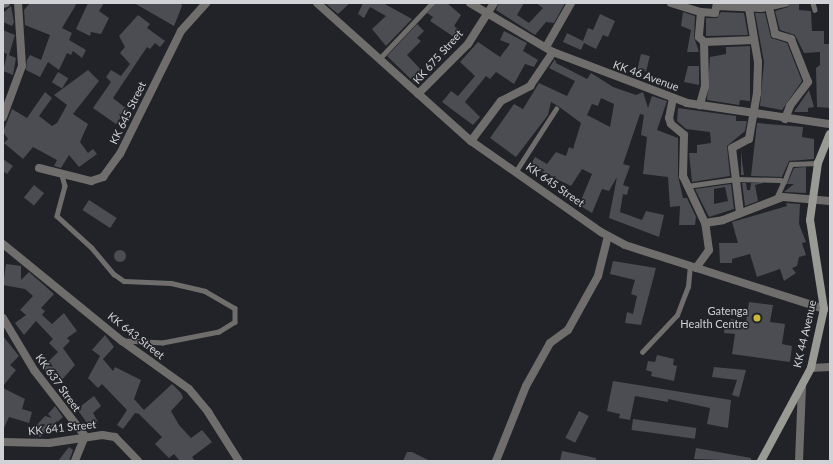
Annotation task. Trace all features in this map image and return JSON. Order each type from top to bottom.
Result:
[{"type":"main road","name":"KK 44 Avenue","points":[[761,461],[802,386],[810,368],[824,309],[822,283],[811,235],[812,198],[818,163],[830,134]]},
{"type":"street","points":[[3,117],[22,66],[18,3]]},
{"type":"street","name":"KK 645 Street","points":[[40,168],[62,175],[90,181],[103,177],[120,154],[181,31],[206,3]]},
{"type":"street","name":"KK 645 Street","points":[[316,3],[471,141],[608,236],[693,267],[824,309]]},
{"type":"street","name":"KK 46 Avenue","points":[[470,3],[484,13],[550,49],[673,98],[700,105],[754,114],[830,124]]},
{"type":"street","name":"KK 675 Street","points":[[418,94],[468,44],[484,13],[494,3]]},
{"type":"street","points":[[471,141],[501,101],[530,86],[550,49],[571,3]]},
{"type":"street","points":[[671,3],[701,12],[715,13],[717,5],[749,8],[785,3]]},
{"type":"street","points":[[769,5],[775,34],[791,39],[808,82],[790,106],[785,119]]},
{"type":"street","points":[[740,213],[732,148],[749,139],[754,114],[758,62],[749,8]]},
{"type":"street","points":[[700,105],[705,86],[704,42],[699,37],[701,12]]},
{"type":"street","points":[[704,42],[754,40]]},
{"type":"street","points":[[673,98],[669,118],[671,124],[684,136],[683,176],[686,186],[705,222],[709,250],[693,267]]},
{"type":"street","points":[[705,222],[740,213],[777,198],[812,198],[830,201]]},
{"type":"street","points":[[496,461],[526,386],[550,343],[568,330],[598,276],[608,236]]},
{"type":"street","name":"KK 643 Street","points":[[3,244],[122,341],[189,389],[208,412],[239,461]]},
{"type":"street","name":"KK 637 Street","points":[[3,318],[34,370],[85,436]]},
{"type":"street","points":[[810,368],[830,367]]},
{"type":"street","points":[[798,461],[802,386]]},
{"type":"street","points":[[76,461],[85,436]]},
{"type":"street","name":"KK 641 Street","points":[[3,442],[49,442],[85,436],[115,438],[138,461]]},
{"type":"lane","points":[[379,59],[432,3]]},
{"type":"lane","points":[[813,3],[815,10]]},
{"type":"lane","points":[[516,171],[556,108]]},
{"type":"lane","points":[[777,198],[791,164],[818,163]]},
{"type":"lane","points":[[62,175],[65,186],[57,216],[92,248],[114,274],[124,281],[171,283],[205,291],[235,308],[235,322],[219,332],[163,343],[122,341]]},
{"type":"lane","points":[[686,186],[736,180],[784,182]]},
{"type":"lane","points":[[642,352],[677,315],[688,287],[693,267]]},
{"type":"building","points":[[30,3],[77,3],[62,28],[72,33],[69,40],[86,50],[82,58],[73,51],[71,55],[67,53],[59,70],[48,62],[40,77],[26,70],[27,60],[30,55],[41,60],[50,35],[25,25],[24,10]]},
{"type":"building","points":[[88,3],[104,3],[99,11],[109,18],[101,34],[91,32],[90,36],[76,29]]},
{"type":"building","points":[[134,3],[181,3],[182,6],[174,26]]},
{"type":"building","points":[[325,3],[350,3],[338,14]]},
{"type":"building","points":[[363,3],[383,3],[412,19],[386,46],[372,29],[386,16],[370,7],[364,18],[358,14]]},
{"type":"building","points":[[436,3],[447,3],[461,15],[454,26],[459,30],[454,37],[430,21],[433,17],[427,13]]},
{"type":"building","points":[[499,3],[524,3],[517,15],[529,23],[543,8],[536,3],[565,3],[554,23],[546,22],[535,35],[496,10]]},
{"type":"building","points":[[790,3],[799,3],[799,10],[811,11],[812,31],[824,31],[824,44],[830,44],[830,108],[817,107],[816,68],[820,65],[820,52],[804,53],[795,35],[780,30],[775,11],[788,7]]},
{"type":"building","points":[[11,6],[14,22],[12,26],[3,22],[3,13]]},
{"type":"building","points":[[683,12],[695,16],[694,37],[699,52],[687,52],[691,30],[681,26]]},
{"type":"building","points":[[721,12],[744,13],[748,35],[706,36],[706,18],[717,18]]},
{"type":"building","points":[[755,13],[765,13],[771,38],[787,43],[802,81],[782,110],[760,106],[764,62]]},
{"type":"building","points":[[600,14],[615,21],[608,37],[603,35],[596,49],[584,43],[581,50],[563,42],[567,33],[583,41],[588,28],[593,30]]},
{"type":"building","points":[[138,15],[150,24],[147,28],[165,41],[160,47],[155,43],[150,49],[147,47],[113,98],[128,110],[116,124],[93,108],[111,82],[106,77],[111,70],[121,76],[130,64],[120,53],[125,47],[119,36]]},
{"type":"building","points":[[417,24],[424,31],[417,38],[421,41],[407,55],[425,74],[415,83],[387,56]]},
{"type":"building","points":[[3,30],[15,35],[9,55],[16,58],[13,75],[3,71],[7,54],[3,52]]},
{"type":"building","points":[[504,31],[527,43],[523,51],[538,60],[534,67],[525,64],[514,84],[496,72],[490,79],[486,76],[465,102],[480,117],[473,125],[442,102],[451,91],[458,96],[475,76],[460,62],[478,42],[500,57],[510,44],[500,40]]},
{"type":"building","points":[[750,46],[750,101],[740,100],[739,105],[707,100],[710,57],[726,54],[726,47]]},
{"type":"building","points":[[641,54],[650,56],[646,72],[637,70]]},
{"type":"building","points":[[555,59],[556,63],[587,79],[591,73],[613,87],[636,95],[643,92],[648,108],[652,96],[667,101],[657,130],[678,138],[678,176],[683,198],[687,198],[696,217],[695,225],[679,225],[680,206],[670,207],[668,177],[643,174],[647,137],[641,135],[644,115],[640,114],[623,164],[630,166],[623,185],[629,187],[627,195],[623,194],[620,212],[642,220],[646,211],[664,215],[659,237],[609,218],[617,177],[609,191],[602,189],[592,213],[579,205],[592,174],[582,169],[571,186],[530,166],[535,157],[547,164],[556,152],[566,156],[569,147],[573,149],[581,123],[558,106],[551,102],[548,115],[516,157],[490,138],[514,104],[523,109],[539,83],[567,96],[575,81],[549,68]],"holes":[[[601,98],[614,104],[610,127],[587,115],[592,104],[598,106]]]},
{"type":"building","points":[[688,66],[699,66],[699,85],[684,82]]},
{"type":"building","points":[[88,70],[99,81],[73,114],[88,124],[80,142],[88,153],[93,149],[97,154],[79,167],[69,155],[61,168],[54,166],[57,160],[33,147],[23,159],[4,143],[8,139],[3,132],[12,109],[27,118],[45,92],[52,98],[39,116],[52,126],[57,123],[67,105],[54,95]]},
{"type":"building","points":[[58,72],[68,78],[62,88],[52,82]]},
{"type":"building","points":[[809,90],[814,107],[808,108],[808,112],[794,112]]},
{"type":"building","points":[[678,108],[736,116],[736,121],[747,121],[745,131],[727,146],[730,176],[692,182],[689,153],[697,153],[697,145],[711,143],[710,132],[686,129],[677,121]]},
{"type":"building","points":[[757,123],[803,127],[802,137],[814,139],[814,159],[789,161],[782,177],[751,176]]},
{"type":"building","points":[[741,150],[742,161],[744,175],[741,175]]},
{"type":"building","points":[[3,159],[13,166],[7,174],[3,171]]},
{"type":"building","points":[[806,167],[806,193],[784,192],[794,184],[787,184],[794,168]]},
{"type":"building","points":[[742,183],[746,183],[747,190],[750,190],[751,183],[763,183],[755,185],[758,201],[745,206]]},
{"type":"building","points":[[731,184],[734,209],[709,217],[695,189]],"holes":[[[725,187],[728,201],[714,204],[714,189]]]},
{"type":"building","points":[[34,185],[44,193],[34,206],[24,197]]},
{"type":"building","points":[[89,200],[117,218],[110,228],[82,210]]},
{"type":"building","points":[[786,203],[800,204],[799,224],[806,242],[802,243],[806,255],[799,257],[797,266],[792,268],[796,273],[784,281],[780,269],[757,277],[750,254],[732,259],[732,263],[720,263],[719,243],[738,243],[732,222],[787,206]]},
{"type":"building","points":[[120,250],[124,252],[126,256],[124,260],[120,262],[116,260],[114,256],[116,252]]},
{"type":"building","points":[[613,261],[656,268],[641,325],[625,323],[627,312],[633,314],[637,296],[631,294],[635,280],[610,274]]},
{"type":"building","points":[[6,264],[21,266],[21,280],[29,272],[54,294],[41,308],[45,311],[42,315],[52,324],[64,313],[77,331],[67,338],[70,341],[63,348],[75,365],[60,382],[42,368],[58,352],[49,343],[53,339],[36,321],[24,335],[15,323],[26,315],[20,310],[33,296],[25,289],[3,285]]},
{"type":"building","points":[[749,302],[773,305],[770,322],[785,324],[782,344],[792,346],[790,362],[732,354],[735,334],[724,333],[725,324],[730,325],[731,319],[746,322]]},
{"type":"building","points":[[105,335],[114,347],[103,359],[113,371],[115,367],[141,380],[134,399],[144,410],[172,384],[181,393],[183,398],[171,411],[179,425],[191,438],[202,430],[212,442],[192,457],[195,461],[180,461],[174,454],[169,458],[155,444],[162,437],[139,414],[135,413],[123,429],[117,425],[127,410],[102,384],[98,388],[88,378],[100,356],[92,350]]},
{"type":"building","points":[[3,336],[19,356],[10,365],[16,370],[3,386]]},
{"type":"building","points":[[657,355],[674,359],[673,365],[677,366],[674,381],[651,376],[652,372],[646,370],[648,361],[655,362]]},
{"type":"building","points":[[714,367],[746,370],[739,397],[732,395],[737,380],[712,377]]},
{"type":"building","points":[[613,381],[731,400],[728,428],[707,424],[710,408],[668,399],[668,402],[635,396],[630,420],[619,418],[620,414],[607,411]]},
{"type":"building","points":[[3,388],[25,399],[22,409],[32,412],[29,423],[9,417],[3,430]]},
{"type":"building","points":[[94,396],[101,406],[93,413],[98,422],[90,427],[77,409]]},
{"type":"building","points":[[55,406],[63,417],[40,437],[32,430],[45,416],[52,418],[48,414]]},
{"type":"building","points":[[579,411],[589,416],[575,443],[565,438]]},
{"type":"building","points":[[633,419],[696,428],[695,439],[631,430]]},
{"type":"building","points":[[69,447],[73,450],[69,461],[58,461]]},
{"type":"building","points":[[696,448],[751,458],[751,461],[694,459]]},
{"type":"building","points":[[562,451],[596,458],[596,461],[560,461]]},
{"type":"building","points":[[407,452],[412,452],[430,461],[403,461]]},
{"type":"place","name":"Gatenga Health Centre","points":[[757,318]]}]
